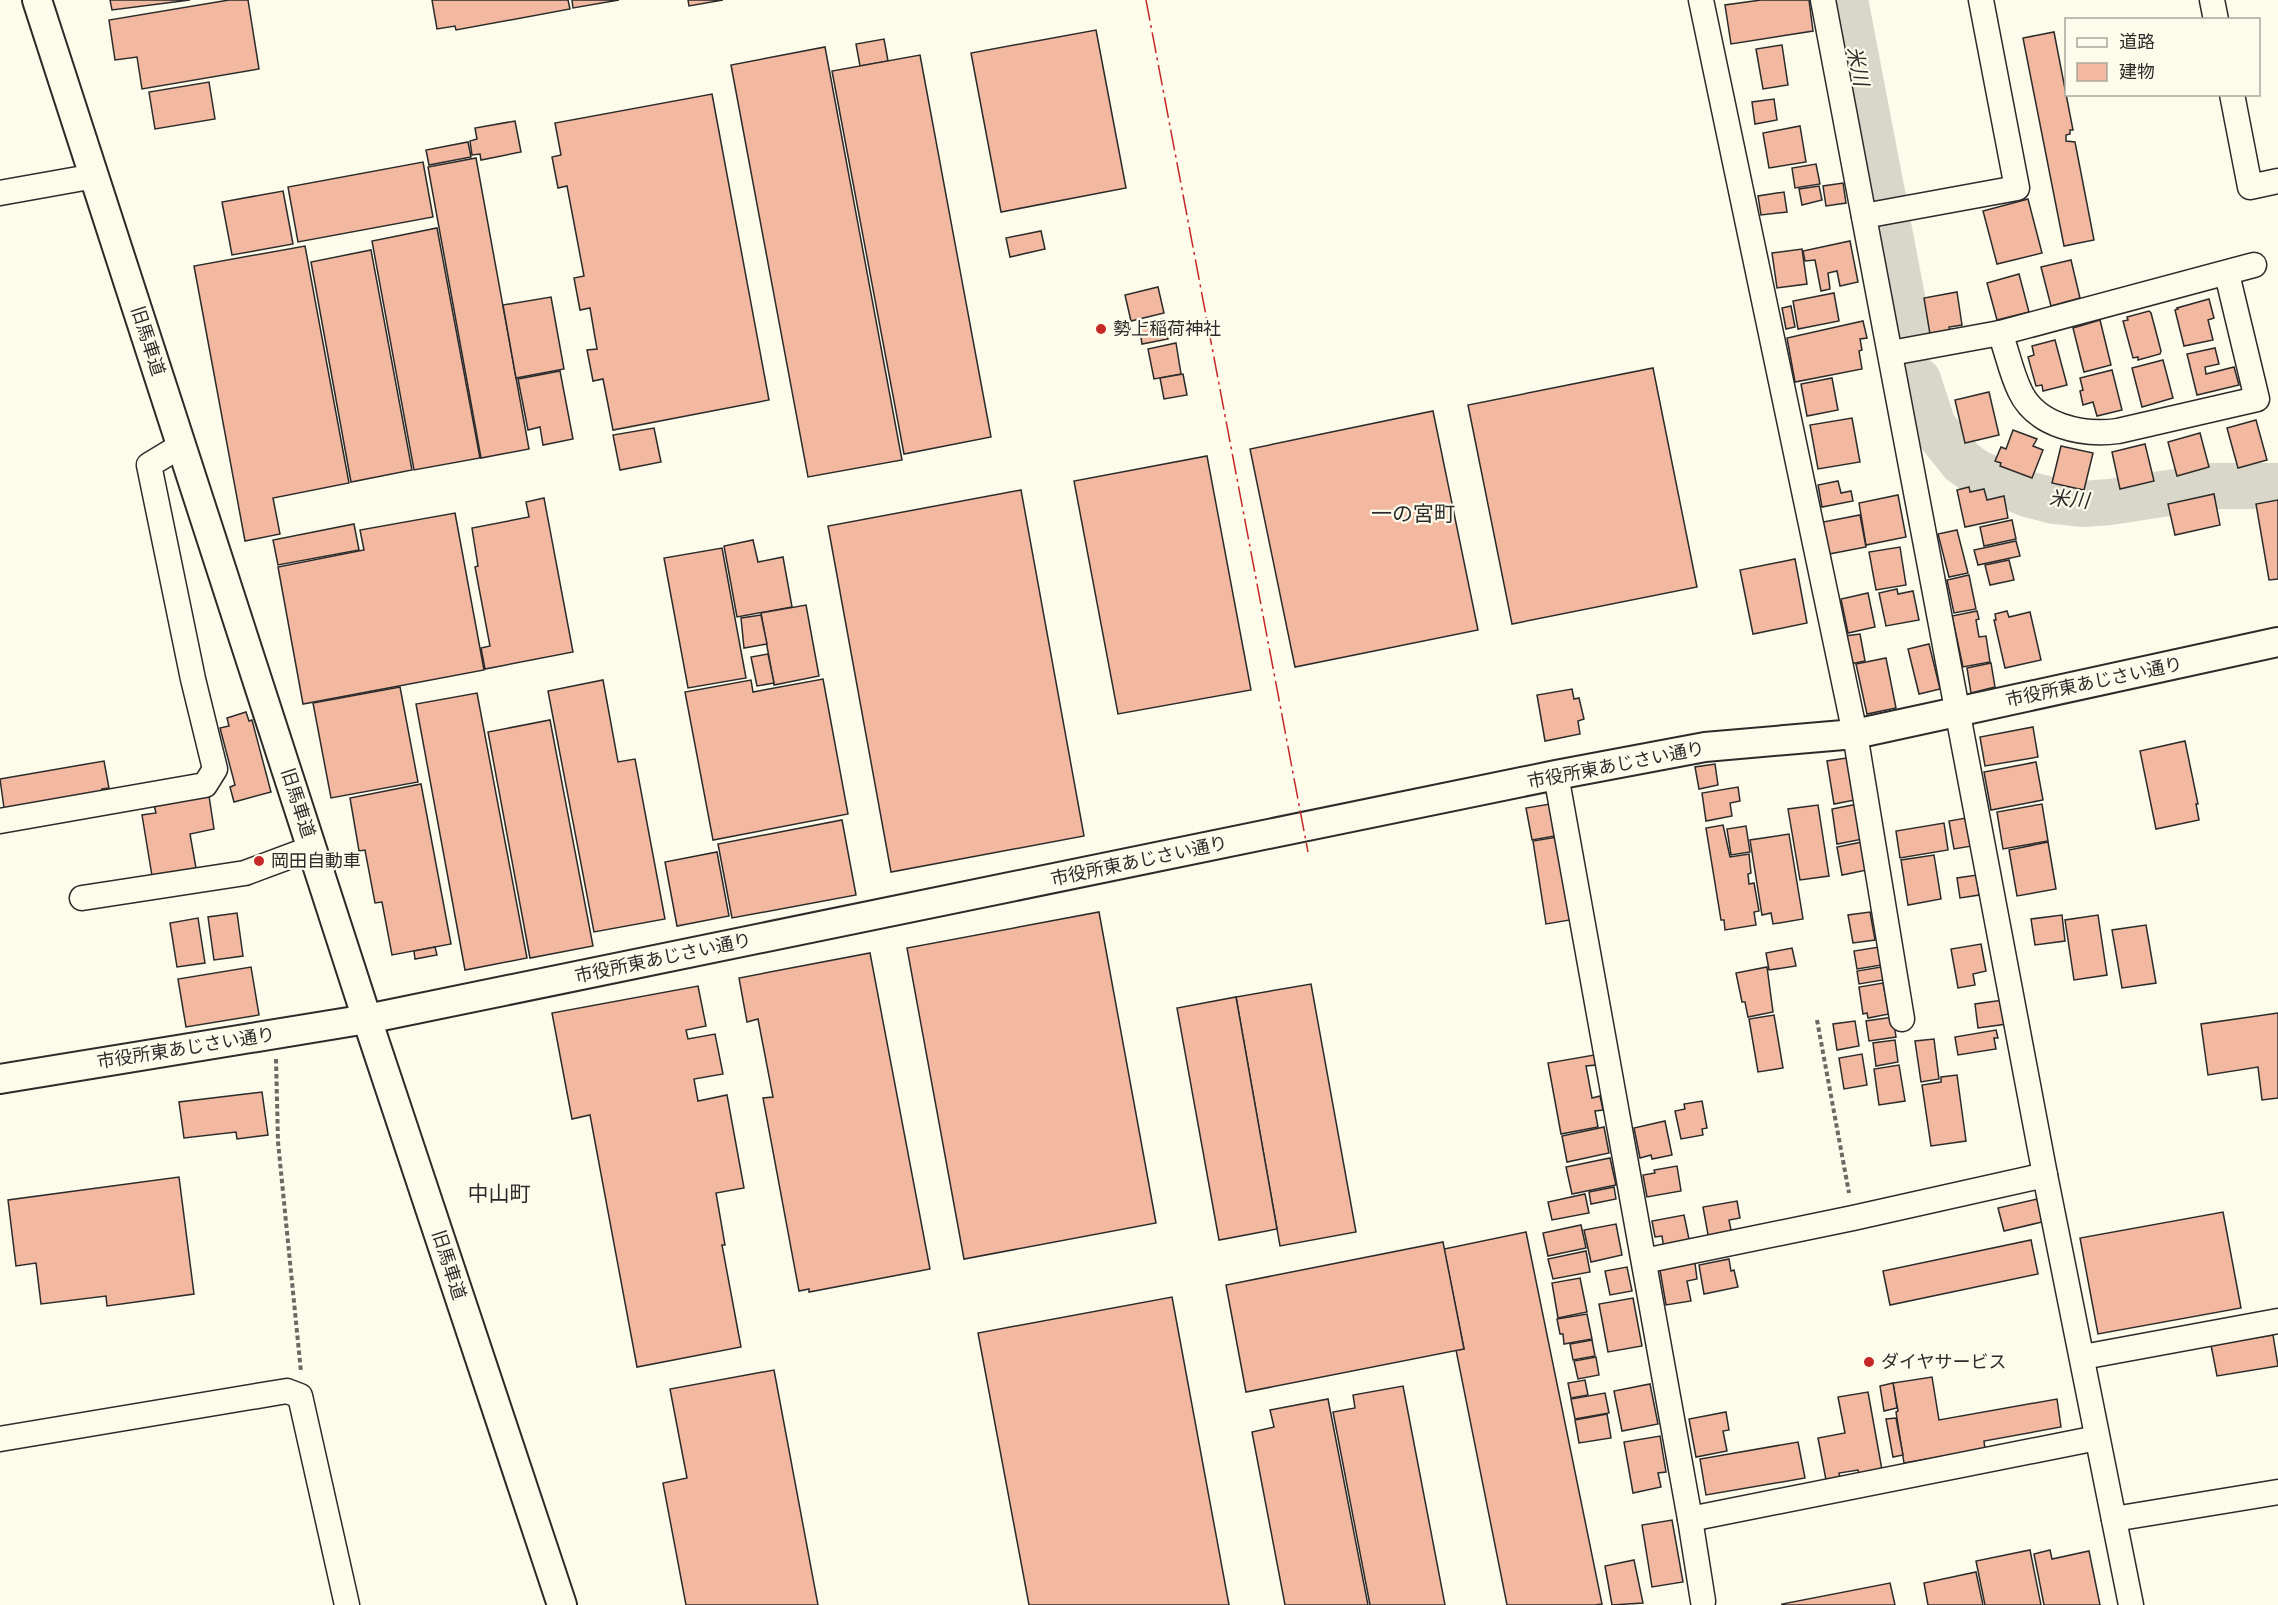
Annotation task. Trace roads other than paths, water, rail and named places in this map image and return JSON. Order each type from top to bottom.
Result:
[{"type":"street","name":"旧馬車道","points":[[37,0],[367,1019],[561,1605]]},
{"type":"street","points":[[1701,0],[1855,734],[1902,1018]]},
{"type":"street","points":[[1823,0],[2046,1175],[2131,1605]]},
{"type":"street","points":[[1864,216],[2017,188],[1981,0]]},
{"type":"street","points":[[2212,0],[2216,18]]},
{"type":"street","points":[[2232,96],[2250,188],[2275,189]]},
{"type":"street","points":[[0,193],[95,176]]},
{"type":"street","points":[[1891,352],[2000,333],[2254,265]]},
{"type":"street","points":[[2000,333],[2020,392],[2042,415],[2070,429],[2094,433],[2118,431],[2257,399],[2227,274]]},
{"type":"street","points":[[0,821],[206,785],[215,769],[193,680],[149,465],[182,446]]},
{"type":"street","name":"市役所東あじさい通り","points":[[0,1079],[367,1019],[1556,775],[1705,747],[1855,734],[2278,642]]},
{"type":"street","points":[[1556,775],[1690,1519],[1697,1604]]},
{"type":"street","points":[[82,898],[245,873],[312,848]]},
{"type":"street","points":[[1644,1261],[2046,1175]]},
{"type":"street","points":[[2083,1358],[2278,1321]]},
{"type":"street","points":[[0,1439],[286,1390],[300,1396],[347,1605]]},
{"type":"street","points":[[1690,1519],[2097,1438]]},
{"type":"street","points":[[2114,1519],[2278,1492]]},
{"type":"waterway","name":"米川","points":[[1845,0],[1884,203]]},
{"type":"waterway","name":"米川","points":[[1888,224],[1908,329]]},
{"type":"waterway","name":"米川","points":[[1918,380],[1933,426],[1962,462],[1976,472],[2027,494],[2054,501],[2082,504],[2110,502],[2214,486],[2278,486]]},
{"type":"place","name":"勢上稲荷神社","points":[[1101,329]]},
{"type":"place","name":"岡田自動車","points":[[259,861]]},
{"type":"place","name":"ダイヤサービス","points":[[1869,1362]]},
{"type":"district","name":"一の宮町","points":[[1413,514]]},
{"type":"district","name":"中山町","points":[[499,1194]]}]
